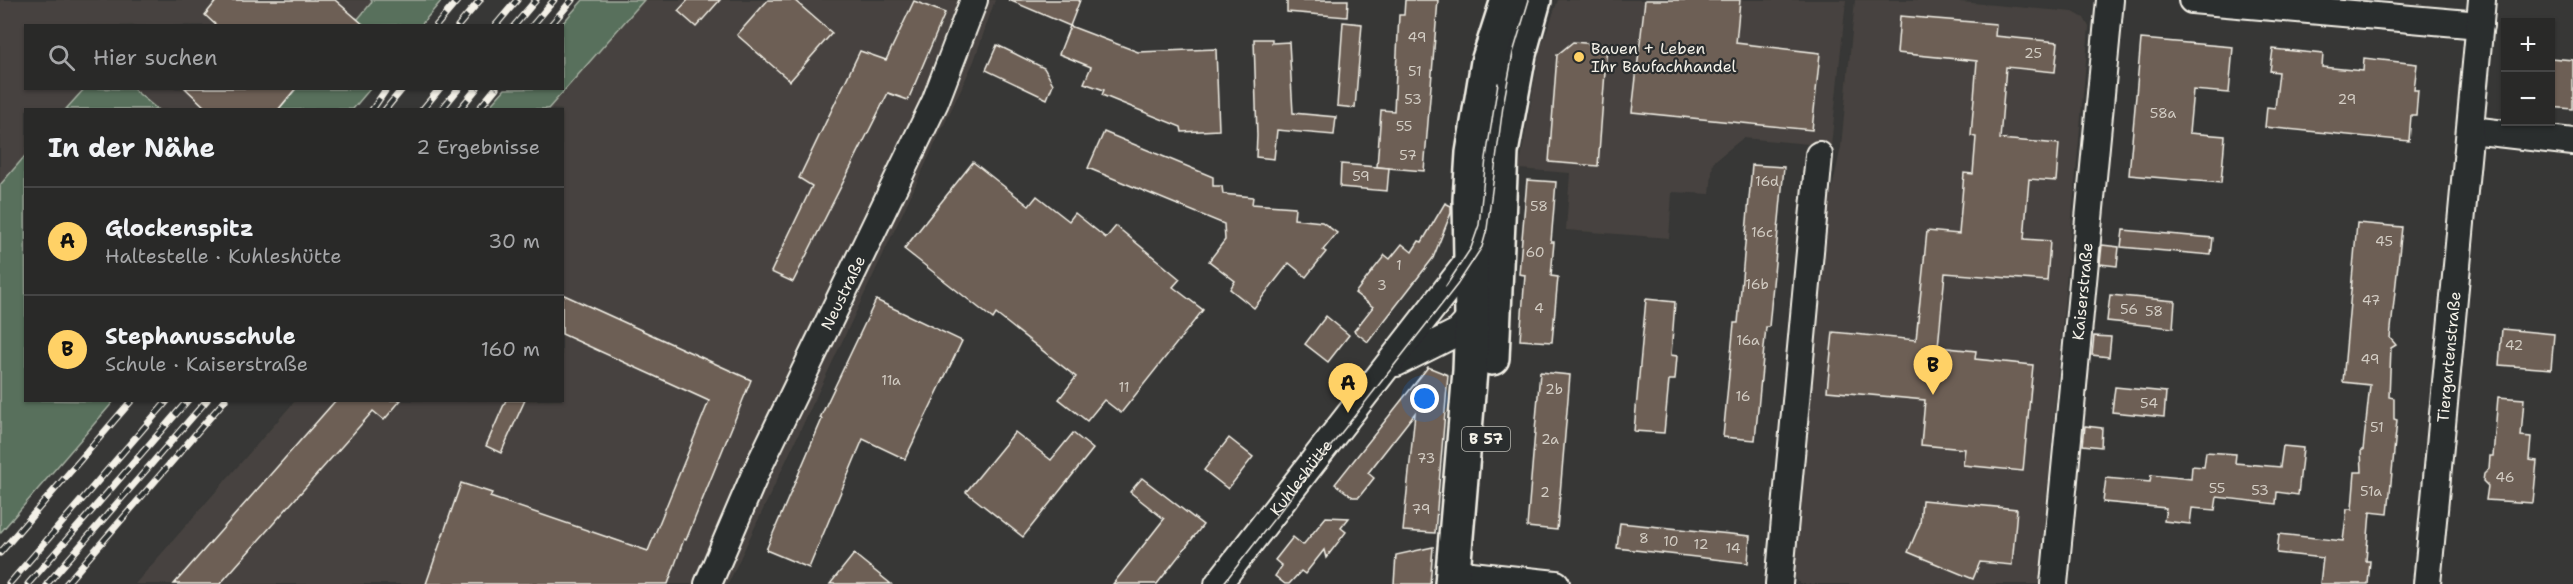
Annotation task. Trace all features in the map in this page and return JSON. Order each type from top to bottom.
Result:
[{"type":"main road","name":"B 57","points":[[1464,579],[1491,378],[1484,257],[1470,200],[1473,153],[1488,62],[1508,0]]},
{"type":"main road","name":"B 57","points":[[1464,579],[1472,318],[1519,54],[1534,0]]},
{"type":"street","name":"Neustraße","points":[[708,584],[756,472],[935,102],[974,0]]},
{"type":"street","name":"Kaiserstraße","points":[[2054,584],[2110,0]]},
{"type":"street","points":[[2192,0],[2480,25]]},
{"type":"street","name":"Tiergartenstraße","points":[[2427,584],[2482,0]]},
{"type":"street","points":[[2471,130],[2573,142]]},
{"type":"street","points":[[1779,584],[1819,155]]},
{"type":"street","name":"Kuhleshütte","points":[[1218,584],[1386,369],[1484,257]]},
{"type":"street","points":[[1386,369],[1418,350],[1458,332],[1472,318]]},
{"type":"street","points":[[1464,579],[1556,584]]},
{"type":"shaded area","points":[[0,0],[381,0],[363,24],[24,24],[24,90],[312,90],[298,108],[24,108],[24,402],[53,402],[0,462]]},
{"type":"shaded area","points":[[644,0],[995,0],[974,61],[728,584],[135,584],[294,402],[564,402],[564,108],[549,108]]},
{"type":"shaded area","points":[[1558,0],[1846,0],[1831,146],[1743,138],[1713,162],[1710,194],[1672,192],[1669,238],[1566,230],[1570,173],[1519,169],[1540,50]]},
{"type":"shaded area","points":[[1855,0],[1939,0],[2073,12],[2084,18],[2089,27],[2039,584],[1800,584],[1795,577],[1793,568],[1825,221],[1841,147]]},
{"type":"green space","points":[[371,0],[442,0],[422,24],[352,24],[372,2]]},
{"type":"green space","points":[[583,0],[644,0],[549,108],[488,108],[504,90],[564,90],[564,24],[562,24]]},
{"type":"green space","points":[[83,90],[134,90],[156,108],[67,108]]},
{"type":"green space","points":[[295,90],[369,90],[354,108],[280,108]]},
{"type":"green space","points":[[24,157],[24,402],[113,402],[0,533],[0,185]]},
{"type":"building","points":[[217,0],[335,0],[363,24],[215,24],[205,15]]},
{"type":"building","points":[[688,0],[720,0],[696,27],[678,11]]},
{"type":"building","points":[[768,0],[794,0],[832,33],[790,81],[737,35]]},
{"type":"building","points":[[1009,0],[1080,0],[1070,26]]},
{"type":"building","points":[[1287,0],[1348,0],[1347,17],[1287,12]]},
{"type":"building","points":[[1405,0],[1438,0],[1424,171],[1377,167],[1381,110],[1394,111],[1399,15],[1404,15]]},
{"type":"building","points":[[1645,0],[1740,0],[1736,43],[1820,53],[1812,130],[1632,112]]},
{"type":"building","points":[[914,1],[945,13],[908,100],[888,93],[793,282],[771,272],[812,186],[799,178],[860,51],[886,60]]},
{"type":"building","points":[[1900,16],[1996,24],[1995,36],[2058,42],[2055,72],[2006,67],[2000,139],[2059,144],[2056,181],[2029,179],[2024,239],[2050,241],[2047,281],[1945,273],[1938,347],[1976,351],[1975,359],[2033,365],[2023,471],[1963,465],[1965,449],[1921,445],[1925,400],[1827,391],[1833,332],[1916,340],[1927,231],[1959,234],[1964,173],[1973,174],[1976,137],[1971,136],[1977,61],[1897,53]]},
{"type":"building","points":[[1343,22],[1362,24],[1355,108],[1337,106]]},
{"type":"building","points":[[1070,26],[1138,52],[1216,49],[1219,130],[1182,132],[1181,127],[1102,95],[1104,90],[1084,83],[1091,67],[1059,54]]},
{"type":"building","points":[[1254,39],[1272,39],[1272,43],[1289,42],[1293,113],[1336,117],[1334,135],[1277,130],[1274,159],[1256,157]]},
{"type":"building","points":[[2141,39],[2233,47],[2229,93],[2193,90],[2189,133],[2225,136],[2221,183],[2129,175]]},
{"type":"building","points":[[1573,42],[1607,45],[1598,166],[1549,162],[1557,55]]},
{"type":"building","points":[[997,45],[1044,68],[1053,84],[1047,99],[986,70]]},
{"type":"building","points":[[2273,49],[2323,54],[2322,67],[2363,71],[2364,58],[2417,64],[2414,90],[2418,90],[2416,115],[2411,115],[2409,141],[2265,127],[2267,107],[2275,108],[2279,72],[2270,71]]},
{"type":"building","points":[[2555,58],[2573,60],[2573,109],[2555,107]]},
{"type":"building","points":[[187,90],[294,90],[280,108],[206,108]]},
{"type":"building","points":[[1104,132],[1213,177],[1213,186],[1222,186],[1223,194],[1253,197],[1252,204],[1295,207],[1294,219],[1322,222],[1337,233],[1323,250],[1326,252],[1306,277],[1289,263],[1254,308],[1230,289],[1235,281],[1209,261],[1225,240],[1224,224],[1088,168]]},
{"type":"building","points":[[973,162],[1029,206],[1037,196],[1069,221],[1075,213],[1106,238],[1116,226],[1180,279],[1173,287],[1203,310],[1121,413],[1104,400],[1087,421],[1059,399],[1076,377],[996,314],[993,319],[904,249]]},
{"type":"building","points":[[1341,164],[1389,168],[1387,191],[1340,187]]},
{"type":"building","points":[[1752,165],[1784,167],[1769,327],[1766,327],[1755,440],[1723,437],[1734,323],[1738,323]]},
{"type":"building","points":[[1527,180],[1556,182],[1551,242],[1554,242],[1551,276],[1558,277],[1552,342],[1520,340],[1525,275],[1519,274]]},
{"type":"building","points":[[1445,203],[1451,206],[1451,213],[1433,258],[1368,342],[1354,331],[1373,307],[1355,293],[1385,255],[1390,259],[1402,244],[1412,252],[1419,241],[1422,242]]},
{"type":"building","points":[[2357,223],[2402,227],[2390,338],[2396,345],[2391,348],[2389,397],[2394,398],[2394,419],[2397,420],[2388,514],[2370,512],[2366,561],[2370,561],[2368,584],[2320,584],[2323,558],[2277,553],[2279,534],[2343,541],[2347,509],[2352,509],[2355,472],[2362,472],[2361,450],[2363,450],[2370,385],[2343,382]]},
{"type":"building","points":[[2123,230],[2213,238],[2211,255],[2121,247]]},
{"type":"building","points":[[2102,245],[2119,247],[2117,266],[2100,264]]},
{"type":"building","points":[[564,295],[751,380],[686,540],[684,539],[668,584],[426,584],[461,483],[492,493],[490,497],[648,551],[709,401],[564,335]]},
{"type":"building","points":[[2110,295],[2175,301],[2173,328],[2107,321]]},
{"type":"building","points":[[1646,299],[1675,302],[1671,355],[1677,356],[1675,380],[1669,380],[1664,433],[1634,431]]},
{"type":"building","points":[[876,300],[962,341],[905,459],[863,439],[809,568],[766,550],[822,419],[820,418]]},
{"type":"building","points":[[1326,316],[1349,335],[1328,362],[1305,344]]},
{"type":"building","points":[[2502,329],[2554,334],[2551,369],[2499,365]]},
{"type":"building","points":[[2094,336],[2111,337],[2109,357],[2092,355]]},
{"type":"building","points":[[1428,367],[1448,375],[1435,533],[1403,531],[1415,413],[1368,473],[1374,478],[1359,497],[1353,497],[1335,484]]},
{"type":"building","points":[[1540,372],[1570,375],[1557,530],[1527,527]]},
{"type":"building","points":[[2115,387],[2166,392],[2164,417],[2112,412]]},
{"type":"building","points":[[2498,397],[2524,399],[2521,436],[2531,437],[2529,460],[2537,461],[2533,503],[2486,500],[2488,486],[2483,481],[2484,474],[2489,469],[2490,456],[2493,456]]},
{"type":"building","points":[[334,402],[399,402],[384,420],[373,411],[220,584],[174,584]]},
{"type":"building","points":[[505,402],[524,402],[501,453],[486,446]]},
{"type":"building","points":[[2085,426],[2102,428],[2101,447],[2083,445]]},
{"type":"building","points":[[1015,432],[1051,460],[1073,433],[1093,449],[1023,537],[966,492]]},
{"type":"building","points":[[1229,438],[1253,457],[1228,489],[1204,470]]},
{"type":"building","points":[[2283,446],[2303,448],[2298,495],[2277,492],[2276,504],[2217,497],[2215,510],[2192,508],[2190,524],[2164,521],[2166,508],[2103,502],[2106,478],[2150,482],[2151,475],[2191,479],[2192,466],[2204,467],[2206,452],[2236,454],[2235,463],[2280,467]]},
{"type":"building","points":[[1142,478],[1203,525],[1157,584],[1113,584],[1164,519],[1130,492]]},
{"type":"building","points":[[1922,500],[2017,509],[2012,565],[1980,562],[1973,579],[1908,552],[1920,524]]},
{"type":"building","points":[[1326,517],[1349,518],[1341,528],[1346,532],[1326,558],[1324,550],[1305,574],[1301,571],[1289,584],[1285,584],[1275,576],[1282,566],[1275,560],[1293,537],[1303,545]]},
{"type":"building","points":[[1620,523],[1750,536],[1748,563],[1617,548]]},
{"type":"building","points":[[1433,547],[1430,584],[1394,584],[1396,555]]},
{"type":"building","points":[[854,554],[891,584],[830,584]]},
{"type":"tram line","points":[[1223,584],[1457,285],[1482,247],[1487,229],[1503,106],[1513,53],[1529,0]]},
{"type":"tram line","points":[[1446,286],[1471,248],[1479,225],[1486,158],[1498,83]]},
{"type":"railway","points":[[438,24],[458,0]]},
{"type":"railway","points":[[460,24],[480,0]]},
{"type":"railway","points":[[497,24],[517,0]]},
{"type":"railway","points":[[516,24],[536,0]]},
{"type":"railway","points":[[534,24],[554,0]]},
{"type":"railway","points":[[552,24],[572,0]]},
{"type":"railway","points":[[373,108],[386,90]]},
{"type":"railway","points":[[387,108],[401,90]]},
{"type":"railway","points":[[424,108],[438,90]]},
{"type":"railway","points":[[443,108],[457,90]]},
{"type":"railway","points":[[461,108],[475,90]]},
{"type":"railway","points":[[480,108],[494,90]]},
{"type":"railway","points":[[0,553],[130,402]]},
{"type":"railway","points":[[9,584],[166,402]]},
{"type":"railway","points":[[28,584],[186,402]]},
{"type":"railway","points":[[47,584],[205,402]]},
{"type":"railway","points":[[66,584],[223,402]]},
{"type":"place","name":"Bauen + Leben Ihr Baufachhandel","points":[[1579,57]]},
{"type":"place","name":"Stephanusschule","points":[[1933,395]]},
{"type":"place","name":"Glockenspitz","points":[[1348,413]]}]
